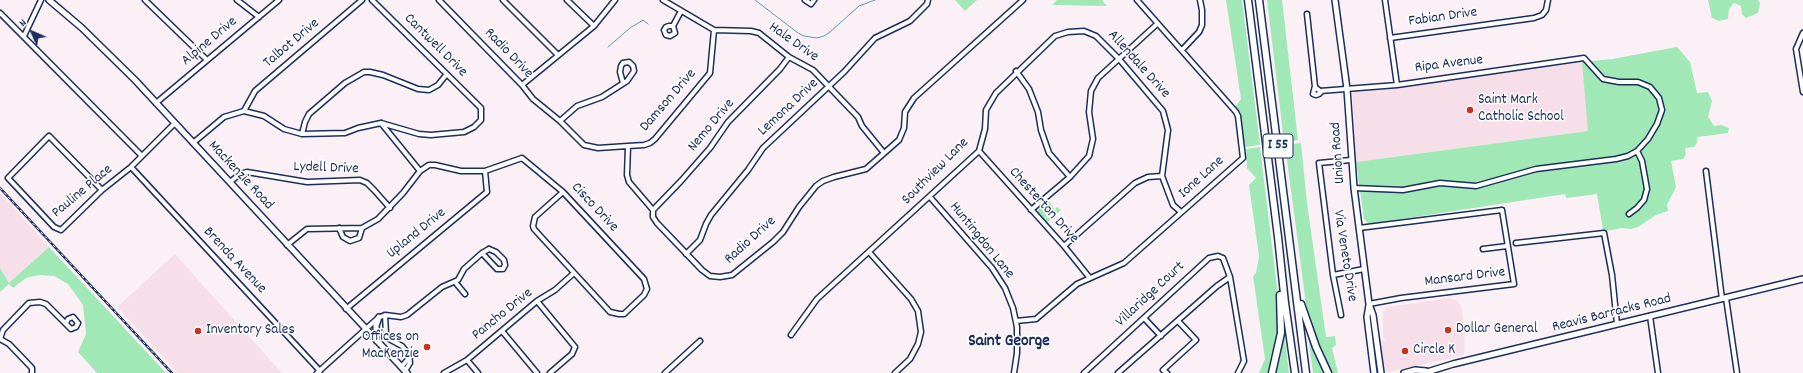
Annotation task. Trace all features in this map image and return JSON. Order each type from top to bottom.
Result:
[{"type":"highway","name":"I 55","points":[[1248,0],[1282,282],[1295,373]]},
{"type":"highway","name":"I 55","points":[[1259,0],[1306,373]]},
{"type":"highway","points":[[1272,373],[1281,333],[1280,292],[1282,282]]},
{"type":"highway","points":[[1296,292],[1316,347],[1328,373]]},
{"type":"main road","name":"Mackenzie Road","points":[[49,0],[82,28],[156,103],[404,370]]},
{"type":"main road","name":"Union Road","points":[[1335,0],[1347,89],[1351,160],[1364,270],[1369,304],[1373,315],[1381,373]]},
{"type":"main road","name":"Reavis Barracks Road","points":[[1404,373],[1415,370],[1425,372],[1803,279]]},
{"type":"main road","name":"Union Road","points":[[1369,304],[1367,317],[1374,373]]},
{"type":"main road","points":[[377,341],[376,326],[379,317]]},
{"type":"street","points":[[24,36],[41,0]]},
{"type":"street","points":[[145,0],[207,60]]},
{"type":"street","points":[[237,0],[259,17]]},
{"type":"street","name":"Alpine Drive","points":[[156,103],[279,0]]},
{"type":"street","name":"Talbot Drive","points":[[244,111],[255,91],[362,0]]},
{"type":"street","name":"Cantwell Drive","points":[[372,0],[481,108],[481,120],[474,127],[464,132],[439,135],[419,134],[381,123]]},
{"type":"street","name":"Radio Drive","points":[[439,0],[522,84],[533,99],[560,121],[584,145],[598,148],[628,146],[627,175],[630,182],[653,210],[653,217],[657,223],[686,254],[710,276],[720,277],[732,275],[783,232],[799,207],[816,186],[823,181],[834,177],[866,169],[899,140],[904,128],[905,112],[914,98],[1023,0]]},
{"type":"street","points":[[503,0],[558,55]]},
{"type":"street","points":[[567,0],[594,26]]},
{"type":"street","points":[[522,84],[594,26],[615,0]]},
{"type":"street","name":"Hale Drive","points":[[663,0],[714,30],[752,31],[759,33],[789,57],[813,70],[858,117],[862,126],[884,153]]},
{"type":"street","points":[[805,0],[811,4],[814,0]]},
{"type":"street","name":"Lemona Drive","points":[[686,254],[700,240],[711,215],[748,170],[763,148],[829,86],[875,38],[910,21],[927,4],[928,0]]},
{"type":"street","name":"Ione Lane","points":[[1016,321],[1032,320],[1039,317],[1071,288],[1089,277],[1113,269],[1124,263],[1243,158],[1244,154],[1238,116],[1236,112],[1137,0]]},
{"type":"street","points":[[1182,50],[1199,32],[1202,25],[1200,0]]},
{"type":"street","points":[[1385,0],[1398,85]]},
{"type":"street","name":"Fabian Drive","points":[[1390,38],[1534,18],[1544,13],[1548,7],[1548,0]]},
{"type":"street","points":[[673,26],[681,11]]},
{"type":"street","points":[[0,13],[142,156]]},
{"type":"street","name":"Ripa Avenue","points":[[1306,14],[1316,88],[1313,94],[1316,95],[1322,91],[1398,85],[1584,58],[1603,79],[1618,82],[1638,82],[1650,87],[1659,98],[1662,110],[1657,124],[1648,139],[1637,151]]},
{"type":"street","points":[[1031,210],[1070,177],[1090,156],[1093,139],[1089,112],[1091,91],[1098,78],[1157,24]]},
{"type":"street","name":"Damson Drive","points":[[628,146],[644,145],[655,139],[710,73],[714,30]]},
{"type":"street","name":"Allendale Drive","points":[[1084,31],[1096,36],[1119,59],[1163,111],[1168,130],[1162,176],[1173,205],[1181,212]]},
{"type":"street","name":"Southview Lane","points":[[791,335],[817,299],[979,151],[985,129],[986,110],[996,92],[1055,36],[1068,32],[1084,31]]},
{"type":"street","points":[[1803,33],[1796,49],[1803,92]]},
{"type":"street","name":"Nemo Drive","points":[[653,210],[710,148],[728,122],[780,69],[789,57]]},
{"type":"street","points":[[560,121],[577,106],[602,97],[627,81],[632,76],[634,71],[633,66],[629,62],[623,63],[621,66],[620,72],[623,84]]},
{"type":"street","points":[[302,134],[309,114],[345,83],[364,72],[376,74],[418,89],[429,90],[438,85],[446,75]]},
{"type":"street","points":[[1016,72],[1029,88],[1038,112],[1040,130],[1045,145],[1070,177]]},
{"type":"street","points":[[193,143],[224,117],[244,111],[264,116],[284,130],[302,134],[345,134],[358,128],[381,123],[420,171]]},
{"type":"street","name":"Pauline Place","points":[[102,190],[49,136],[8,178],[54,227],[60,230],[102,190],[131,167],[175,123]]},
{"type":"street","name":"Chesterton Drive","points":[[979,151],[1064,246],[1089,277]]},
{"type":"street","points":[[1354,188],[1403,190],[1440,183],[1476,186],[1536,170],[1616,159],[1637,151],[1642,161],[1647,189],[1644,200],[1629,214]]},
{"type":"street","name":"Cisco Drive","points":[[485,171],[522,158],[563,192],[644,279],[647,289],[644,296],[624,314],[619,314],[610,312],[574,273]]},
{"type":"street","name":"Via Veneto Drive","points":[[1341,315],[1319,163],[1351,160]]},
{"type":"street","points":[[287,245],[307,229],[362,228],[378,219],[390,208],[424,167],[432,165],[461,171],[485,171]]},
{"type":"street","name":"Brenda Avenue","points":[[131,167],[319,372]]},
{"type":"street","name":"Upland Drive","points":[[346,309],[487,192],[485,171]]},
{"type":"street","points":[[1706,171],[1724,298],[1737,373]]},
{"type":"street","name":"Lydell Drive","points":[[230,182],[240,174],[247,172],[306,182],[360,180],[367,183],[390,208]]},
{"type":"street","points":[[1064,246],[1135,184],[1148,177],[1162,176]]},
{"type":"street","points":[[563,192],[535,217],[533,226],[534,229],[574,273]]},
{"type":"street","name":"Huntingdon Lane","points":[[930,196],[995,273],[1009,297],[1016,321],[1018,345],[1014,373]]},
{"type":"street","name":"Mansard Drive","points":[[1359,228],[1502,210],[1514,284],[1394,299],[1369,304]]},
{"type":"street","points":[[339,228],[343,237],[350,242],[359,238],[362,228]]},
{"type":"street","points":[[1516,243],[1604,234],[1612,275],[1617,324]]},
{"type":"street","points":[[1483,249],[1507,246]]},
{"type":"street","points":[[319,372],[379,317],[385,315],[401,317],[407,315],[442,287],[455,282],[460,278],[464,269],[482,253],[489,249],[494,251],[504,260],[505,267],[501,270],[497,269],[482,253]]},
{"type":"street","points":[[869,252],[911,300],[918,311],[921,332],[918,344],[910,359],[895,373]]},
{"type":"street","name":"Villaridge Court","points":[[1084,373],[1209,258],[1218,256],[1223,258],[1230,277]]},
{"type":"street","points":[[1334,275],[1364,270]]},
{"type":"street","name":"Pancho Drive","points":[[444,373],[467,360],[537,301],[555,290],[574,273]]},
{"type":"street","points":[[1118,373],[1217,286],[1230,277],[1244,361],[1238,373]]},
{"type":"street","points":[[455,282],[465,294]]},
{"type":"street","points":[[537,301],[575,347],[572,354],[550,373]]},
{"type":"street","points":[[32,373],[32,368],[8,344],[0,339],[3,330],[29,304],[40,302],[46,304],[66,323]]},
{"type":"street","points":[[385,315],[386,334],[389,339],[406,351],[410,356],[404,370]]},
{"type":"street","points":[[1650,316],[1658,373]]},
{"type":"street","points":[[1144,318],[1161,336]]},
{"type":"street","points":[[1167,373],[1164,370],[1196,340],[1178,321]]},
{"type":"street","points":[[502,331],[537,373]]},
{"type":"street","points":[[665,373],[700,341]]},
{"type":"street","points":[[467,360],[478,373]]},
{"type":"shaded area","name":"Saint Mark Catholic School","points":[[1582,62],[1589,131],[1356,162],[1352,93],[1355,91],[1388,88]]},
{"type":"shaded area","points":[[0,193],[49,247],[9,284],[0,268]]},
{"type":"shaded area","name":"Inventory Sales","points":[[175,254],[282,373],[178,373],[117,307]]},
{"type":"shaded area","points":[[1449,298],[1457,301],[1461,305],[1465,333],[1464,355],[1389,372],[1385,371],[1383,367],[1381,341],[1385,341],[1383,335],[1383,312],[1387,307]]},
{"type":"green space","points":[[955,0],[977,0],[965,11]]},
{"type":"green space","points":[[1057,0],[1102,0],[1107,6],[1052,5]]},
{"type":"green space","points":[[1226,0],[1242,0],[1260,145],[1245,147],[1240,115],[1235,107],[1241,99]]},
{"type":"green space","points":[[1267,0],[1282,0],[1298,140],[1284,142]]},
{"type":"green space","points":[[1708,0],[1758,0],[1760,3],[1758,13],[1746,18],[1742,14],[1741,6],[1734,3],[1729,9],[1728,19],[1719,21],[1712,18]]},
{"type":"green space","points":[[1677,47],[1690,62],[1697,93],[1708,92],[1712,101],[1708,117],[1714,126],[1721,125],[1729,128],[1728,133],[1697,137],[1697,143],[1694,147],[1685,148],[1686,155],[1683,159],[1671,161],[1676,187],[1667,205],[1668,211],[1656,215],[1638,227],[1606,231],[1603,230],[1597,194],[1566,198],[1565,194],[1369,224],[1364,219],[1356,162],[1588,131],[1582,62],[1612,59]]},
{"type":"green space","points":[[1301,143],[1307,203],[1326,337],[1335,336],[1336,345],[1332,348],[1338,373],[1332,373],[1316,340],[1306,304],[1285,145]]},
{"type":"green space","points":[[1260,147],[1279,304],[1277,338],[1268,373],[1259,373],[1265,359],[1253,276],[1256,273],[1259,256],[1249,185],[1256,178],[1247,168],[1246,149]]},
{"type":"green space","points":[[1048,200],[1055,210],[1057,207],[1061,210],[1046,224],[1044,221],[1047,217],[1049,218],[1054,214],[1054,211],[1049,209],[1044,213],[1047,216],[1043,221],[1036,212]]},
{"type":"green space","points":[[49,247],[166,373],[97,373],[78,352],[86,334],[83,305],[68,284],[54,276],[40,275],[26,278],[13,288],[9,284],[0,292],[0,268],[9,283]]},
{"type":"green space","points":[[1284,332],[1289,373],[1275,373],[1280,359]]},
{"type":"green space","points":[[1308,335],[1319,361],[1325,373],[1313,373]]},
{"type":"waterway","points":[[755,0],[798,33],[804,36],[817,38],[830,32],[859,6],[875,0]]},
{"type":"waterway","points":[[608,47],[630,28],[643,20],[648,24]]},
{"type":"railway","points":[[0,188],[172,373]]},
{"type":"place","name":"Saint Mark Catholic School","points":[[1470,110]]},
{"type":"place","name":"Dollar General","points":[[1448,330]]},
{"type":"place","name":"Inventory Sales","points":[[198,331]]},
{"type":"place","name":"Offices on MacKenzie","points":[[427,347]]},
{"type":"place","name":"Circle K","points":[[1405,351]]},
{"type":"district","name":"Saint George","points":[[1009,343]]}]
